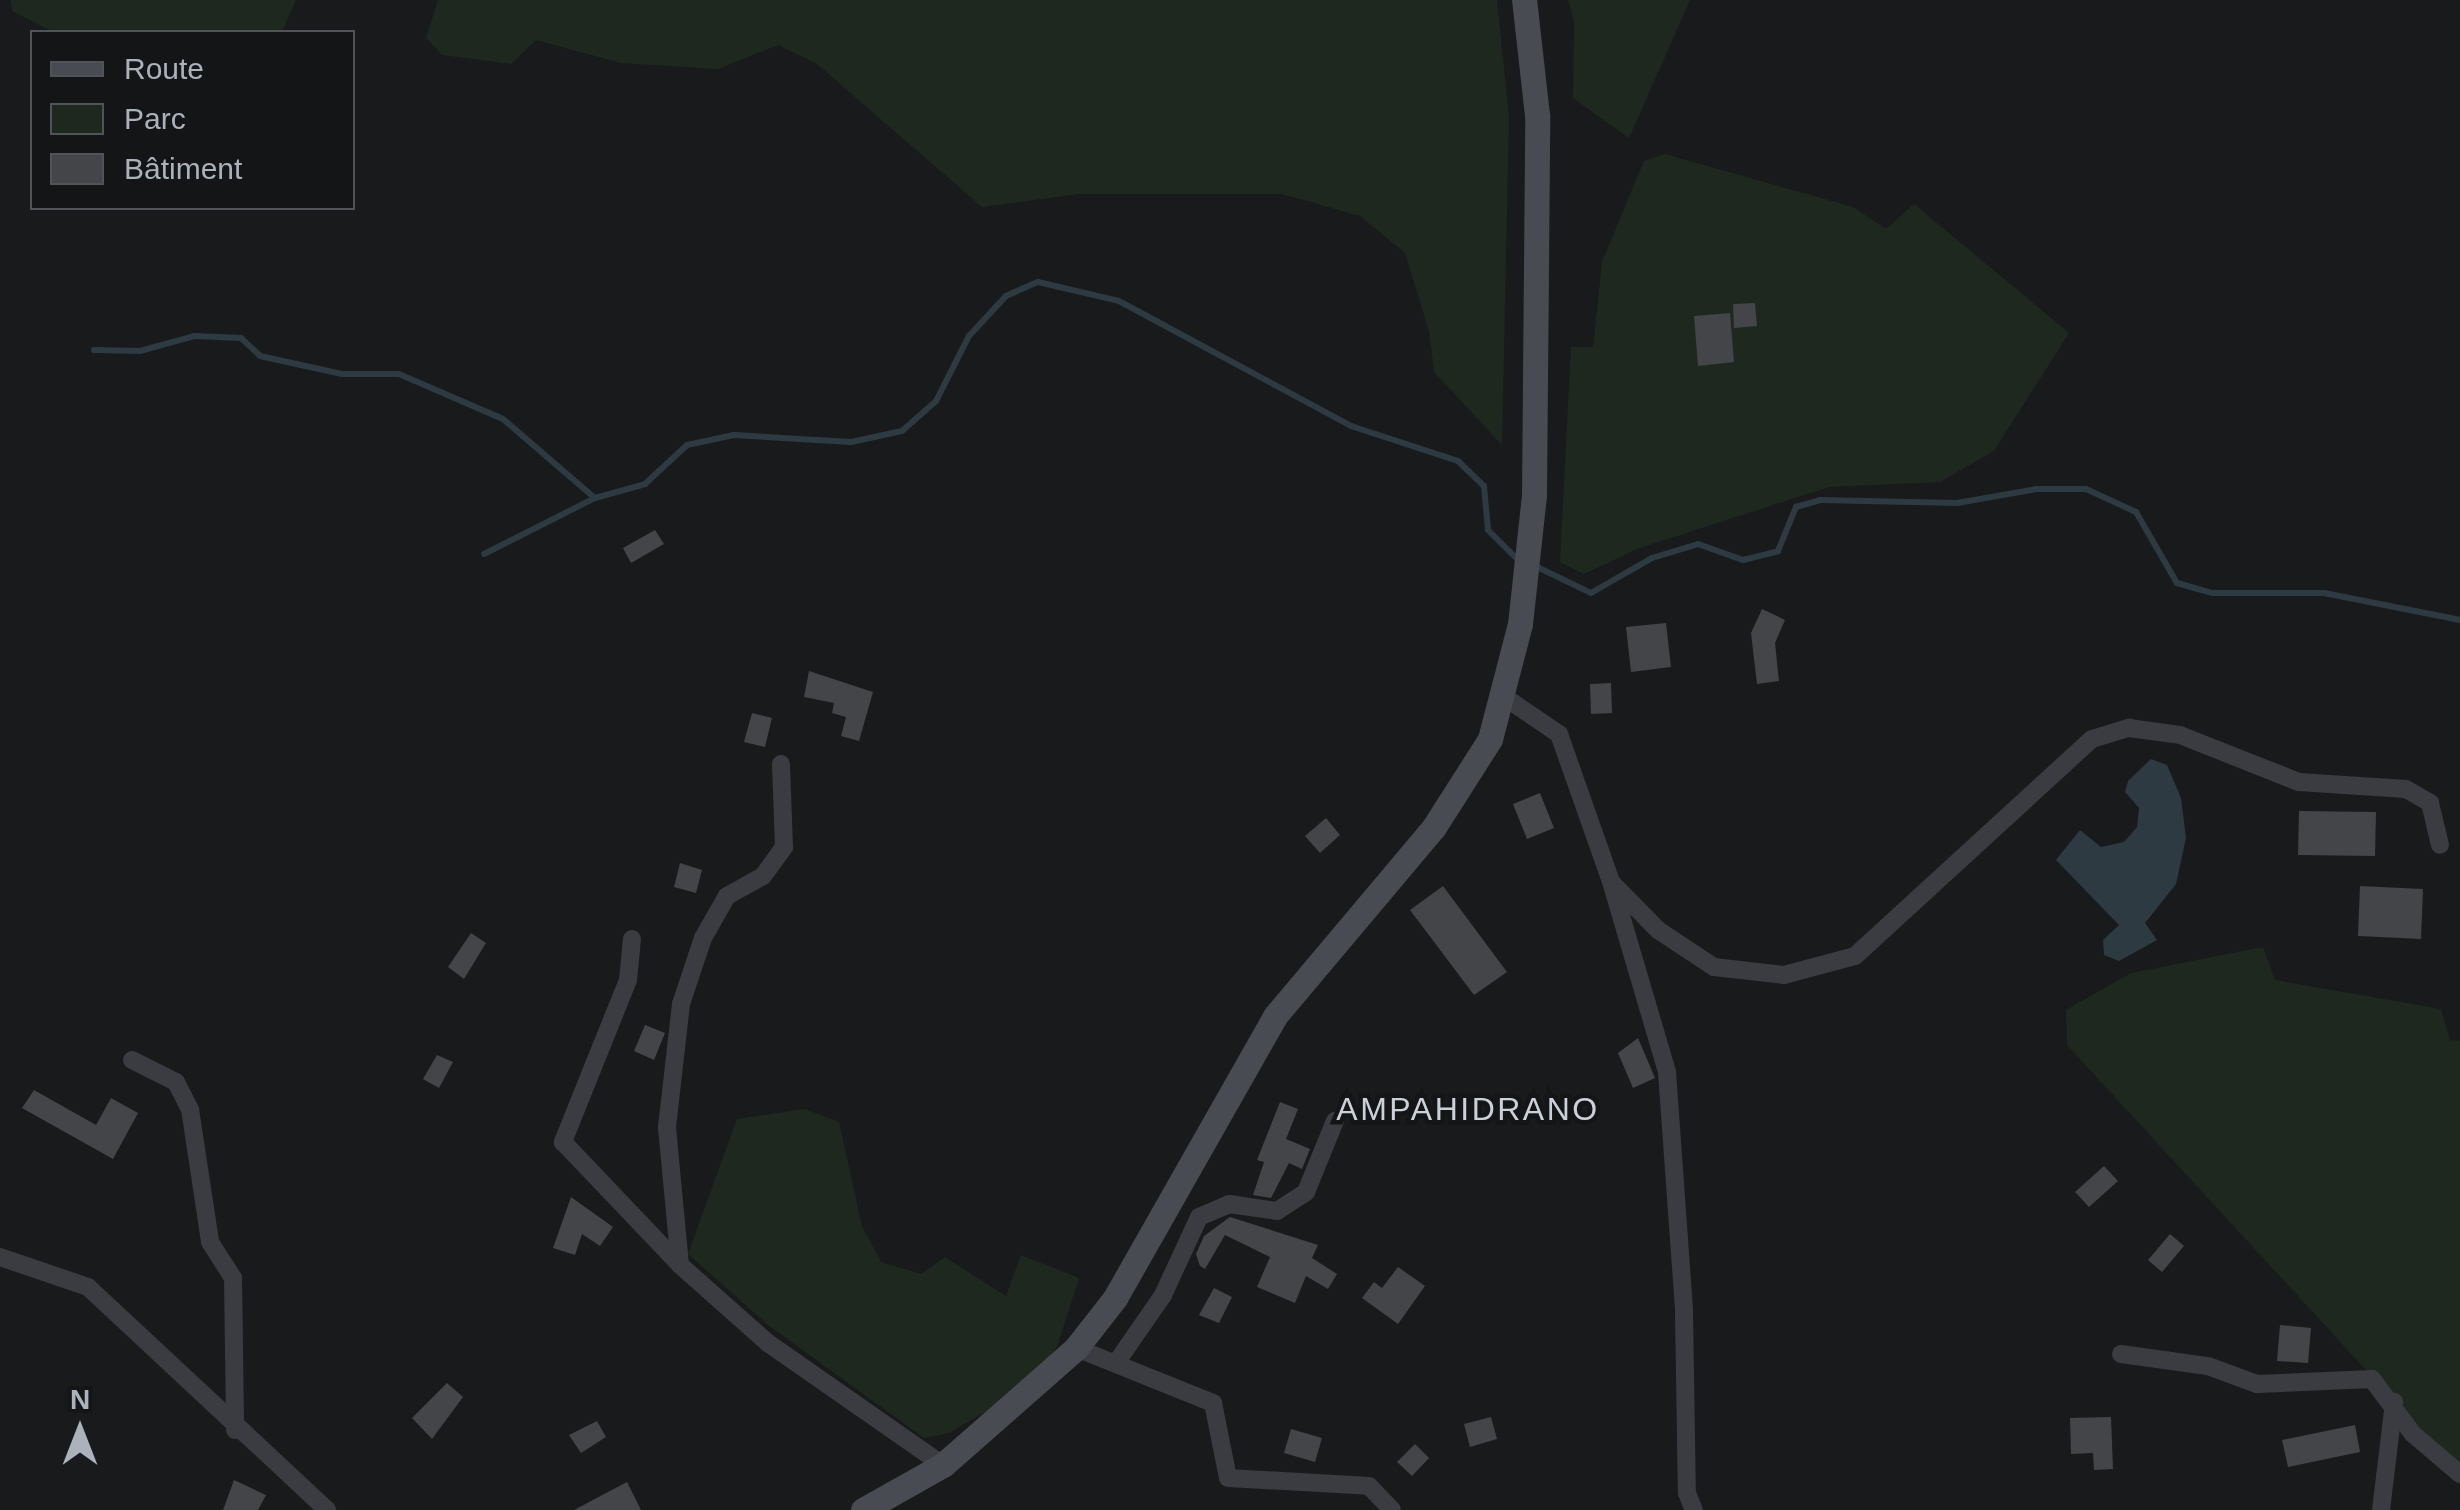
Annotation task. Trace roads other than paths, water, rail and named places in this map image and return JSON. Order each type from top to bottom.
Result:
[{"type":"street","points":[[863,1510],[943,1466],[1076,1348],[1115,1298],[1275,1016],[1458,793],[1490,739],[1503,696],[1532,551],[1537,115],[1524,0]]},
{"type":"street","points":[[1503,696],[1559,734],[1612,882],[1666,1072],[1684,1310],[1687,1492],[1694,1510]]},
{"type":"street","points":[[1612,882],[1658,930],[1714,967],[1784,975],[1855,956],[2092,739],[2129,728],[2180,736],[2298,782],[2406,789],[2430,803],[2440,845]]},
{"type":"street","points":[[680,1264],[668,1127],[681,1004],[703,938],[726,896],[763,876],[784,846],[781,764]]},
{"type":"street","points":[[632,939],[628,980],[563,1142],[680,1264],[768,1343],[943,1466]]},
{"type":"street","points":[[132,1060],[176,1082],[190,1110],[210,1242],[232,1278],[236,1430]]},
{"type":"street","points":[[1116,1362],[1162,1295],[1199,1217],[1228,1204],[1277,1211],[1306,1192],[1334,1121]]},
{"type":"street","points":[[0,1256],[88,1287],[236,1430],[327,1510]]},
{"type":"street","points":[[1076,1348],[1213,1403],[1228,1478],[1369,1486],[1392,1510]]},
{"type":"street","points":[[2121,1354],[2208,1366],[2257,1384],[2372,1379],[2394,1402],[2414,1434],[2460,1474]]},
{"type":"street","points":[[2381,1510],[2394,1402]]},
{"type":"waterway","points":[[484,554],[595,498],[645,484],[687,445],[734,435],[851,442],[902,431],[936,401],[969,336],[1006,296],[1038,282],[1119,301],[1351,426],[1458,461],[1484,486],[1488,530],[1518,560]]},
{"type":"waterway","points":[[102,350],[94,350],[140,351],[194,336],[241,338],[260,356],[342,374],[399,374],[503,419],[595,498]]},
{"type":"waterway","points":[[1535,566],[1591,593],[1652,558],[1698,544],[1743,560],[1778,551],[1796,507],[1820,500],[1957,503],[2036,489],[2086,489],[2136,512],[2177,583],[2212,593],[2324,593],[2460,620]]},
{"type":"district","name":"AMPAHIDRANO","points":[[1468,1109]]}]
